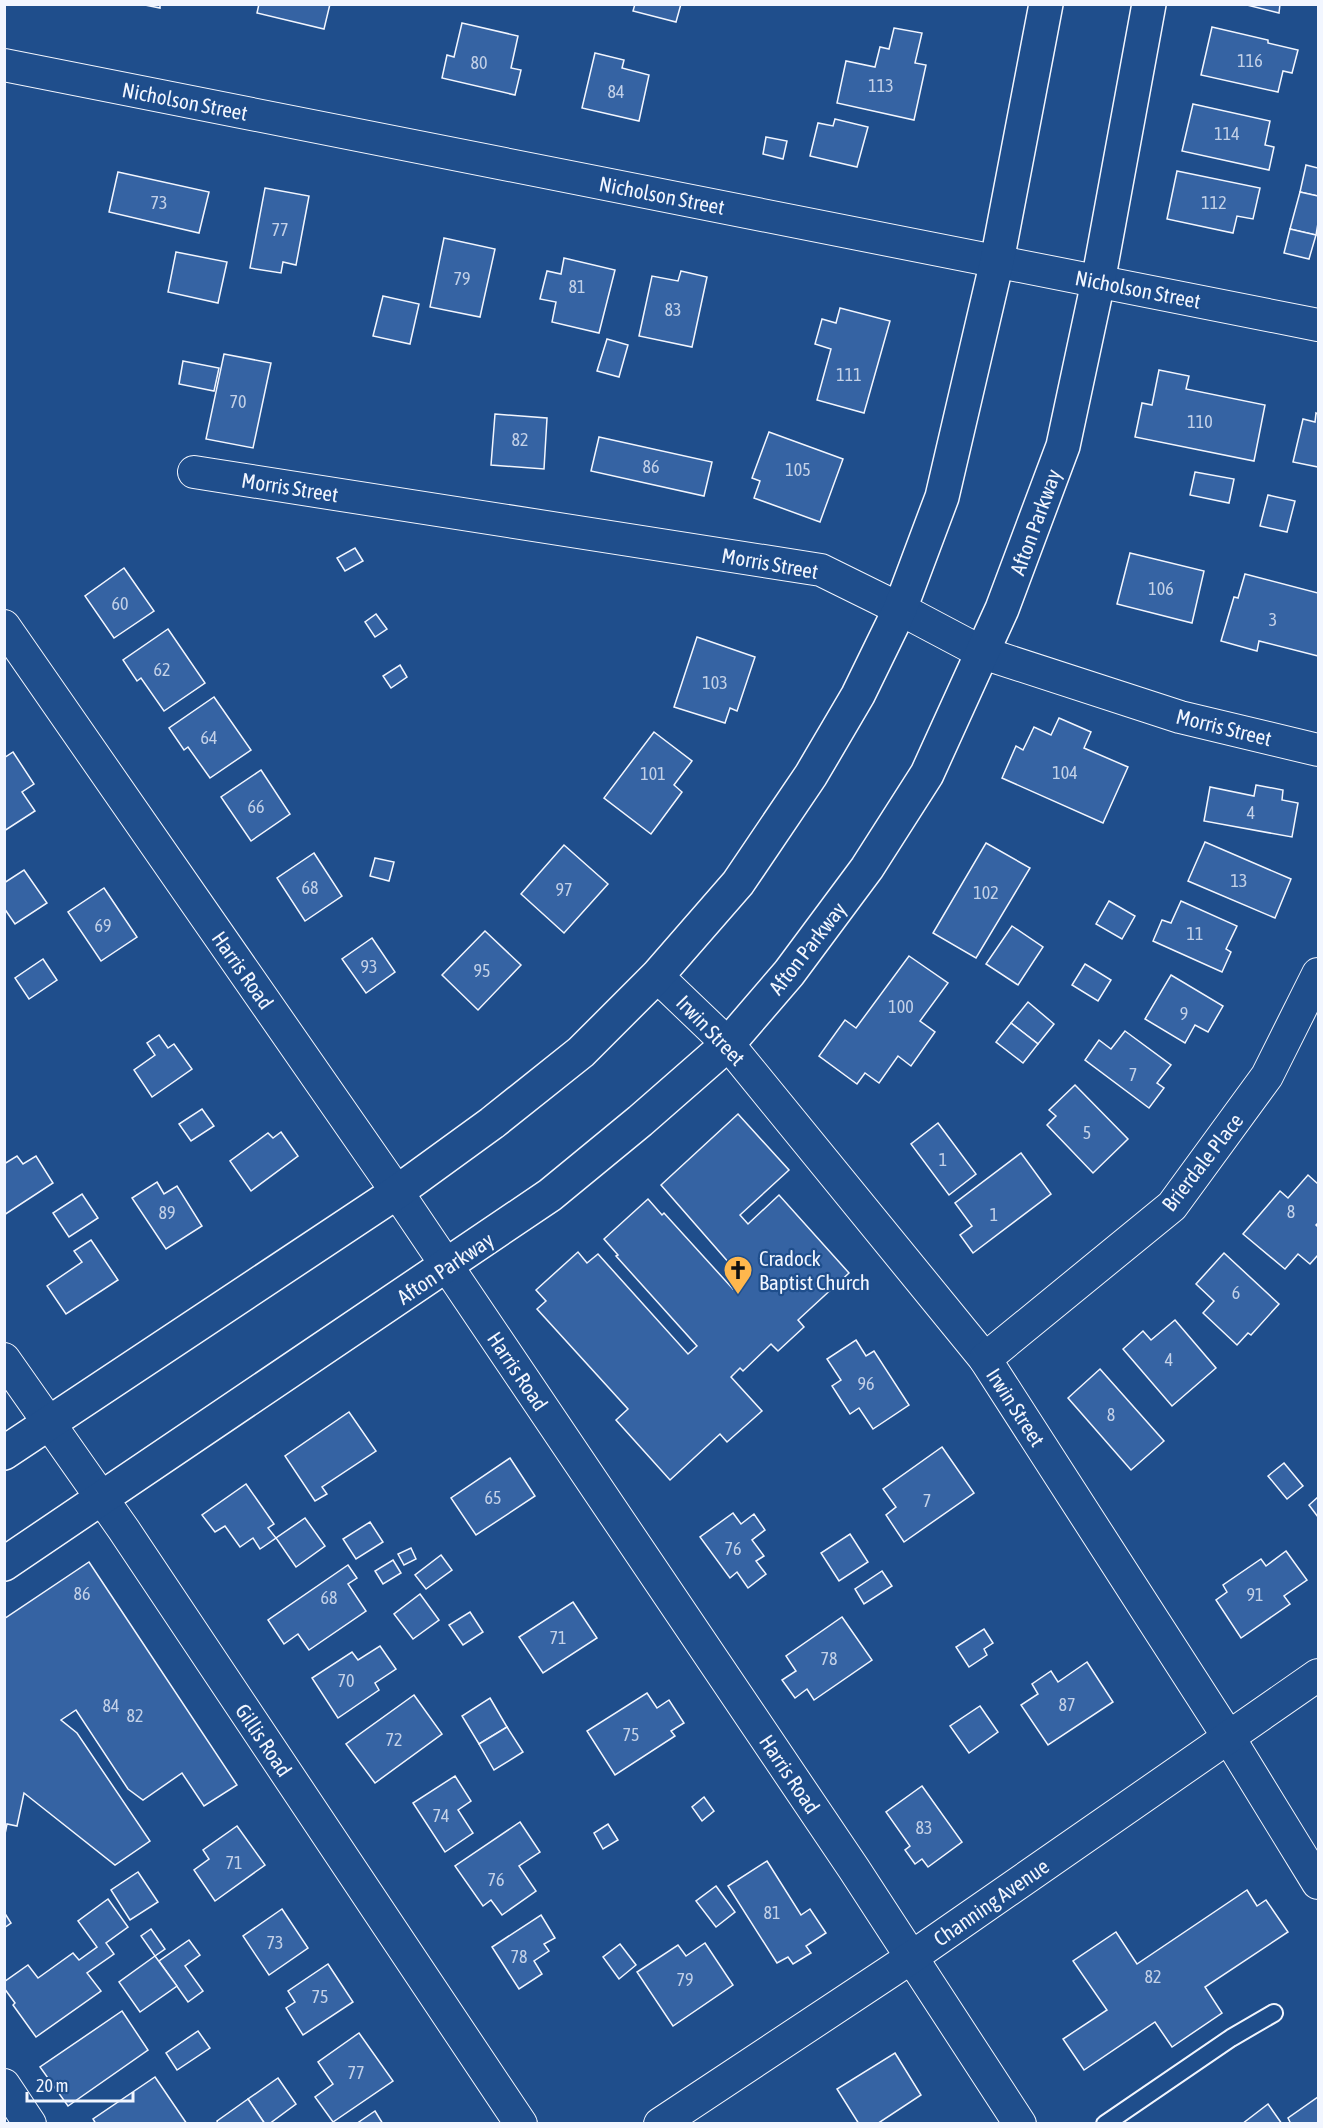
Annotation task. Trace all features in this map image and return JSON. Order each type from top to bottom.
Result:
[{"type":"street","points":[[4,1453],[397,1192],[492,1123],[581,1052],[657,976],[738,883],[804,785],[858,695],[900,609],[942,497],[997,261],[1047,4]]},
{"type":"street","name":"Afton Parkway","points":[[4,1564],[447,1267],[550,1195],[728,1044],[789,973],[867,868],[927,774],[1002,609],[1063,446],[1098,282],[1149,4]]},
{"type":"street","name":"Nicholson Street","points":[[4,65],[1318,325]]},
{"type":"street","name":"Morris Street","points":[[194,472],[821,570],[983,653],[1180,717],[1318,750]]},
{"type":"street","name":"Harris Road","points":[[4,626],[397,1192],[912,1957],[1020,2124]]},
{"type":"street","name":"Brierdale Place","points":[[985,1359],[1172,1206],[1267,1076],[1318,974]]},
{"type":"street","name":"Irwin Street","points":[[657,976],[728,1044],[985,1359],[1229,1738],[1318,1882]]},
{"type":"street","name":"Gillis Road","points":[[4,1359],[102,1498],[521,2124]]},
{"type":"street","name":"Channing Avenue","points":[[660,2124],[912,1957],[1318,1675]]},
{"type":"street","points":[[4,2085],[30,2124]]},
{"type":"lane","points":[[1105,2124],[1231,2038],[1274,2013]]},
{"type":"building","points":[[140,4],[160,4],[160,8]]},
{"type":"building","points":[[259,4],[330,4],[324,29],[257,13]]},
{"type":"building","points":[[635,4],[681,4],[676,22],[633,11]]},
{"type":"building","points":[[1243,4],[1280,4],[1279,13]]},
{"type":"building","points":[[462,23],[518,36],[511,68],[521,70],[515,95],[442,78],[447,55],[454,57]]},
{"type":"building","points":[[1212,27],[1268,40],[1268,43],[1298,50],[1292,73],[1283,71],[1278,92],[1201,75]]},
{"type":"building","points":[[894,28],[922,33],[915,63],[926,65],[914,120],[837,103],[846,61],[875,67],[880,47],[889,49]]},
{"type":"building","points":[[595,53],[624,60],[622,68],[649,75],[639,121],[582,108]]},
{"type":"building","points":[[1193,104],[1270,121],[1265,145],[1274,147],[1269,170],[1182,151]]},
{"type":"building","points":[[835,119],[868,127],[857,167],[810,156],[818,123],[833,126]]},
{"type":"building","points":[[766,137],[787,141],[783,159],[763,154]]},
{"type":"building","points":[[1306,165],[1318,168],[1318,196],[1300,192]]},
{"type":"building","points":[[1177,171],[1260,188],[1253,219],[1237,216],[1233,233],[1167,219]]},
{"type":"building","points":[[118,172],[209,192],[199,233],[109,212]]},
{"type":"building","points":[[265,188],[309,196],[296,265],[283,262],[281,273],[250,268]]},
{"type":"building","points":[[1300,192],[1318,196],[1316,235],[1290,229]]},
{"type":"building","points":[[1290,229],[1316,235],[1309,259],[1284,253]]},
{"type":"building","points":[[444,238],[495,249],[480,317],[430,307]]},
{"type":"building","points":[[176,252],[227,262],[218,303],[168,292]]},
{"type":"building","points":[[564,258],[615,270],[599,333],[552,322],[556,302],[540,299],[547,271],[561,274]]},
{"type":"building","points":[[681,271],[707,277],[692,347],[639,336],[652,276],[678,281]]},
{"type":"building","points":[[383,296],[419,304],[410,344],[373,336]]},
{"type":"building","points":[[840,308],[890,321],[864,413],[817,400],[831,349],[815,344],[822,319],[836,323]]},
{"type":"building","points":[[607,339],[628,345],[619,377],[597,371]]},
{"type":"building","points":[[224,354],[271,363],[253,448],[206,439]]},
{"type":"building","points":[[183,361],[219,368],[214,391],[179,384]]},
{"type":"building","points":[[1159,370],[1189,376],[1186,389],[1265,405],[1254,461],[1135,437],[1142,403],[1152,405]]},
{"type":"building","points":[[1316,413],[1318,414],[1318,467],[1293,462],[1303,419],[1315,422]]},
{"type":"building","points":[[495,414],[547,418],[544,469],[491,465]]},
{"type":"building","points":[[769,432],[843,459],[820,522],[754,498],[760,481],[752,478]]},
{"type":"building","points":[[599,437],[712,462],[704,496],[591,471]]},
{"type":"building","points":[[1195,472],[1234,479],[1229,503],[1190,495]]},
{"type":"building","points":[[1268,495],[1295,501],[1287,532],[1260,526]]},
{"type":"building","points":[[355,548],[363,561],[345,571],[337,558]]},
{"type":"building","points":[[1130,553],[1204,571],[1192,623],[1117,604]]},
{"type":"building","points":[[124,568],[154,611],[114,638],[85,596]]},
{"type":"building","points":[[1245,574],[1318,593],[1318,656],[1259,641],[1257,651],[1221,641],[1234,597],[1238,598]]},
{"type":"building","points":[[376,614],[387,629],[375,637],[365,622]]},
{"type":"building","points":[[168,629],[205,683],[164,711],[141,678],[137,681],[123,660]]},
{"type":"building","points":[[697,637],[755,657],[737,711],[730,708],[725,723],[674,707]]},
{"type":"building","points":[[400,665],[407,677],[391,688],[383,676]]},
{"type":"building","points":[[214,697],[251,750],[210,778],[188,747],[184,750],[169,728]]},
{"type":"building","points":[[1059,718],[1091,732],[1084,748],[1128,767],[1103,823],[1002,778],[1016,746],[1023,750],[1034,727],[1051,735]]},
{"type":"building","points":[[654,732],[692,761],[674,785],[682,792],[651,834],[604,798]]},
{"type":"building","points":[[13,752],[34,784],[22,792],[35,811],[4,831],[4,758]]},
{"type":"building","points":[[261,770],[290,814],[251,841],[221,797]]},
{"type":"building","points":[[1256,785],[1283,790],[1282,800],[1298,803],[1292,837],[1204,821],[1210,787],[1254,796]]},
{"type":"building","points":[[1205,842],[1291,879],[1275,918],[1188,881]]},
{"type":"building","points":[[986,843],[1030,868],[976,958],[933,933]]},
{"type":"building","points":[[564,845],[608,884],[564,933],[521,894]]},
{"type":"building","points":[[314,853],[342,896],[305,921],[277,878]]},
{"type":"building","points":[[375,858],[394,862],[389,881],[370,876]]},
{"type":"building","points":[[24,870],[47,903],[15,924],[4,908],[4,883]]},
{"type":"building","points":[[104,888],[137,937],[101,961],[68,912]]},
{"type":"building","points":[[1109,901],[1135,916],[1122,939],[1096,924]]},
{"type":"building","points":[[1181,901],[1237,926],[1226,949],[1231,952],[1222,972],[1153,941],[1162,920],[1171,923]]},
{"type":"building","points":[[1012,926],[1043,947],[1018,985],[986,964]]},
{"type":"building","points":[[485,931],[521,965],[478,1010],[442,975]]},
{"type":"building","points":[[372,938],[395,972],[366,993],[342,959]]},
{"type":"building","points":[[909,956],[948,983],[920,1021],[935,1032],[911,1066],[898,1056],[879,1083],[865,1073],[857,1084],[819,1056],[845,1020],[856,1028]]},
{"type":"building","points":[[43,959],[57,980],[29,999],[15,978]]},
{"type":"building","points":[[1085,964],[1111,980],[1098,1001],[1072,985]]},
{"type":"building","points":[[1171,975],[1223,1006],[1208,1032],[1195,1025],[1185,1043],[1145,1019]]},
{"type":"building","points":[[1028,1002],[1054,1024],[1038,1044],[1011,1023]]},
{"type":"building","points":[[1011,1023],[1038,1044],[1023,1063],[996,1042]]},
{"type":"building","points":[[1125,1031],[1171,1065],[1157,1083],[1164,1088],[1149,1108],[1085,1060],[1099,1040],[1111,1049]]},
{"type":"building","points":[[159,1035],[168,1048],[174,1044],[192,1069],[152,1097],[134,1070],[155,1055],[147,1043]]},
{"type":"building","points":[[1075,1085],[1128,1139],[1093,1173],[1047,1125],[1056,1116],[1049,1110]]},
{"type":"building","points":[[202,1109],[214,1126],[191,1141],[179,1124]]},
{"type":"building","name":"Cradock Baptist Church","points":[[738,1114],[789,1170],[740,1215],[748,1224],[779,1195],[849,1273],[798,1320],[804,1327],[778,1351],[771,1344],[743,1371],[740,1368],[731,1377],[762,1411],[727,1442],[720,1434],[670,1480],[616,1420],[628,1409],[537,1309],[546,1301],[536,1290],[578,1252],[587,1263],[598,1254],[688,1354],[697,1346],[616,1256],[618,1255],[604,1239],[648,1199],[662,1215],[664,1213],[733,1289],[744,1280],[661,1185]]},
{"type":"building","points":[[938,1123],[976,1174],[949,1195],[911,1144]]},
{"type":"building","points":[[281,1132],[298,1156],[251,1191],[230,1161],[268,1133],[273,1138]]},
{"type":"building","points":[[1021,1153],[1051,1194],[973,1253],[960,1235],[972,1226],[955,1203]]},
{"type":"building","points":[[17,1156],[23,1164],[36,1156],[53,1183],[4,1215],[4,1164]]},
{"type":"building","points":[[1308,1175],[1318,1184],[1318,1223],[1316,1225],[1318,1227],[1318,1255],[1310,1264],[1298,1254],[1285,1269],[1243,1234],[1280,1191],[1288,1198]]},
{"type":"building","points":[[157,1182],[164,1194],[177,1186],[202,1226],[166,1249],[132,1198]]},
{"type":"building","points":[[82,1194],[98,1218],[69,1237],[53,1213]]},
{"type":"building","points":[[91,1240],[118,1280],[66,1314],[47,1286],[82,1262],[74,1251]]},
{"type":"building","points":[[1224,1253],[1279,1304],[1251,1335],[1248,1333],[1237,1345],[1203,1313],[1214,1301],[1196,1284]]},
{"type":"building","points":[[1175,1320],[1216,1368],[1172,1406],[1123,1349],[1143,1331],[1151,1340]]},
{"type":"building","points":[[856,1340],[866,1356],[874,1351],[909,1405],[873,1429],[859,1408],[850,1414],[832,1386],[841,1380],[827,1359]]},
{"type":"building","points":[[1100,1369],[1164,1441],[1131,1470],[1068,1398]]},
{"type":"building","points":[[349,1412],[376,1451],[322,1487],[327,1494],[315,1501],[285,1456]]},
{"type":"building","points":[[942,1447],[974,1493],[904,1542],[886,1515],[896,1507],[883,1489]]},
{"type":"building","points":[[510,1458],[535,1496],[476,1535],[451,1498]]},
{"type":"building","points":[[1284,1463],[1303,1486],[1287,1499],[1268,1476]]},
{"type":"building","points":[[246,1484],[274,1524],[268,1528],[276,1538],[260,1549],[253,1538],[240,1547],[225,1526],[215,1532],[202,1515]]},
{"type":"building","points":[[1318,1497],[1318,1517],[1309,1505]]},
{"type":"building","points":[[733,1513],[741,1524],[754,1514],[765,1530],[752,1540],[764,1556],[756,1561],[766,1574],[748,1588],[737,1572],[730,1578],[700,1537]]},
{"type":"building","points":[[305,1518],[325,1546],[296,1567],[276,1538]]},
{"type":"building","points":[[370,1522],[383,1542],[356,1559],[343,1539]]},
{"type":"building","points":[[850,1534],[868,1562],[839,1581],[821,1553]]},
{"type":"building","points":[[411,1548],[416,1559],[404,1565],[398,1554]]},
{"type":"building","points":[[1286,1551],[1307,1580],[1284,1596],[1290,1604],[1241,1638],[1216,1600],[1227,1592],[1223,1585],[1261,1559],[1266,1566]]},
{"type":"building","points":[[441,1555],[452,1570],[426,1589],[415,1575]]},
{"type":"building","points":[[393,1560],[401,1573],[383,1584],[375,1571]]},
{"type":"building","points":[[89,1562],[237,1785],[204,1806],[182,1773],[143,1800],[128,1789],[76,1710],[61,1720],[77,1733],[150,1841],[115,1865],[24,1793],[17,1826],[7,1824],[4,1839],[4,1619]]},
{"type":"building","points":[[348,1565],[357,1578],[348,1584],[366,1611],[309,1650],[298,1634],[284,1644],[268,1620]]},
{"type":"building","points":[[882,1571],[892,1586],[864,1604],[855,1589]]},
{"type":"building","points":[[420,1594],[439,1620],[413,1639],[394,1614]]},
{"type":"building","points":[[573,1602],[597,1638],[543,1673],[519,1637]]},
{"type":"building","points":[[470,1612],[483,1632],[463,1645],[449,1625]]},
{"type":"building","points":[[842,1617],[872,1660],[814,1700],[807,1689],[795,1698],[782,1680],[796,1671],[786,1656]]},
{"type":"building","points":[[984,1629],[993,1643],[984,1649],[987,1655],[969,1667],[956,1647]]},
{"type":"building","points":[[380,1646],[396,1669],[375,1683],[379,1690],[338,1718],[312,1678],[352,1652],[358,1660]]},
{"type":"building","points":[[1087,1662],[1113,1702],[1048,1745],[1021,1705],[1038,1694],[1032,1684],[1051,1671],[1058,1682]]},
{"type":"building","points":[[647,1693],[657,1708],[669,1700],[684,1723],[671,1731],[675,1736],[615,1775],[587,1731]]},
{"type":"building","points":[[414,1695],[442,1734],[375,1783],[346,1744]]},
{"type":"building","points":[[490,1698],[507,1727],[479,1744],[462,1716]]},
{"type":"building","points":[[980,1706],[998,1732],[969,1753],[950,1726]]},
{"type":"building","points":[[507,1727],[523,1752],[494,1770],[479,1744]]},
{"type":"building","points":[[455,1776],[471,1801],[458,1810],[473,1833],[445,1852],[413,1803]]},
{"type":"building","points":[[922,1786],[962,1842],[928,1867],[922,1859],[915,1864],[905,1850],[910,1846],[886,1812]]},
{"type":"building","points":[[704,1797],[714,1811],[702,1821],[692,1807]]},
{"type":"building","points":[[520,1822],[540,1852],[519,1866],[536,1891],[502,1915],[491,1900],[483,1906],[455,1866]]},
{"type":"building","points":[[608,1824],[618,1840],[603,1849],[594,1833]]},
{"type":"building","points":[[237,1826],[265,1865],[215,1901],[194,1870],[209,1859],[203,1850]]},
{"type":"building","points":[[767,1861],[801,1915],[810,1909],[826,1933],[806,1946],[811,1953],[793,1964],[788,1957],[777,1963],[728,1886]]},
{"type":"building","points":[[138,1872],[158,1902],[130,1920],[111,1890]]},
{"type":"building","points":[[716,1886],[735,1912],[716,1927],[696,1901]]},
{"type":"building","points":[[1247,1890],[1257,1906],[1266,1900],[1288,1932],[1205,1987],[1222,2013],[1172,2047],[1155,2022],[1084,2070],[1063,2039],[1107,2010],[1073,1961],[1116,1932],[1137,1964]]},
{"type":"building","points":[[108,1899],[128,1927],[106,1943],[114,1954],[87,1973],[101,1991],[36,2037],[13,2005],[15,2003],[4,1988],[4,1982],[28,1965],[38,1978],[73,1953],[79,1960],[97,1947],[78,1921]]},
{"type":"building","points":[[282,1909],[308,1948],[269,1975],[243,1936]]},
{"type":"building","points":[[4,1912],[11,1923],[4,1928]]},
{"type":"building","points":[[541,1915],[555,1938],[544,1944],[549,1951],[534,1961],[542,1974],[519,1989],[492,1947]]},
{"type":"building","points":[[151,1929],[165,1949],[155,1956],[141,1936]]},
{"type":"building","points":[[189,1940],[200,1955],[185,1966],[203,1991],[188,2002],[159,1961]]},
{"type":"building","points":[[705,1943],[733,1985],[673,2026],[637,1972],[678,1945],[686,1956]]},
{"type":"building","points":[[620,1944],[636,1965],[619,1979],[603,1957]]},
{"type":"building","points":[[155,1956],[177,1986],[140,2012],[119,1982]]},
{"type":"building","points":[[328,1964],[353,2002],[303,2035],[286,2008],[295,2002],[288,1991]]},
{"type":"building","points":[[122,2011],[148,2050],[68,2106],[40,2067]]},
{"type":"building","points":[[198,2031],[210,2048],[177,2070],[166,2053]]},
{"type":"building","points":[[359,2033],[393,2081],[333,2122],[315,2097],[333,2084],[318,2062]]},
{"type":"building","points":[[895,2053],[921,2095],[877,2124],[859,2124],[837,2089]]},
{"type":"building","points":[[155,2077],[187,2124],[96,2124],[93,2119]]},
{"type":"building","points":[[278,2078],[296,2104],[269,2124],[265,2124],[248,2099]]},
{"type":"building","points":[[1318,2097],[1318,2124],[1291,2124],[1288,2118]]},
{"type":"building","points":[[248,2099],[265,2124],[218,2124],[217,2121]]},
{"type":"building","points":[[1268,2104],[1282,2124],[1242,2124]]},
{"type":"building","points":[[375,2111],[383,2124],[356,2124]]},
{"type":"place","name":"Cradock Baptist Church","points":[[738,1296]]}]
